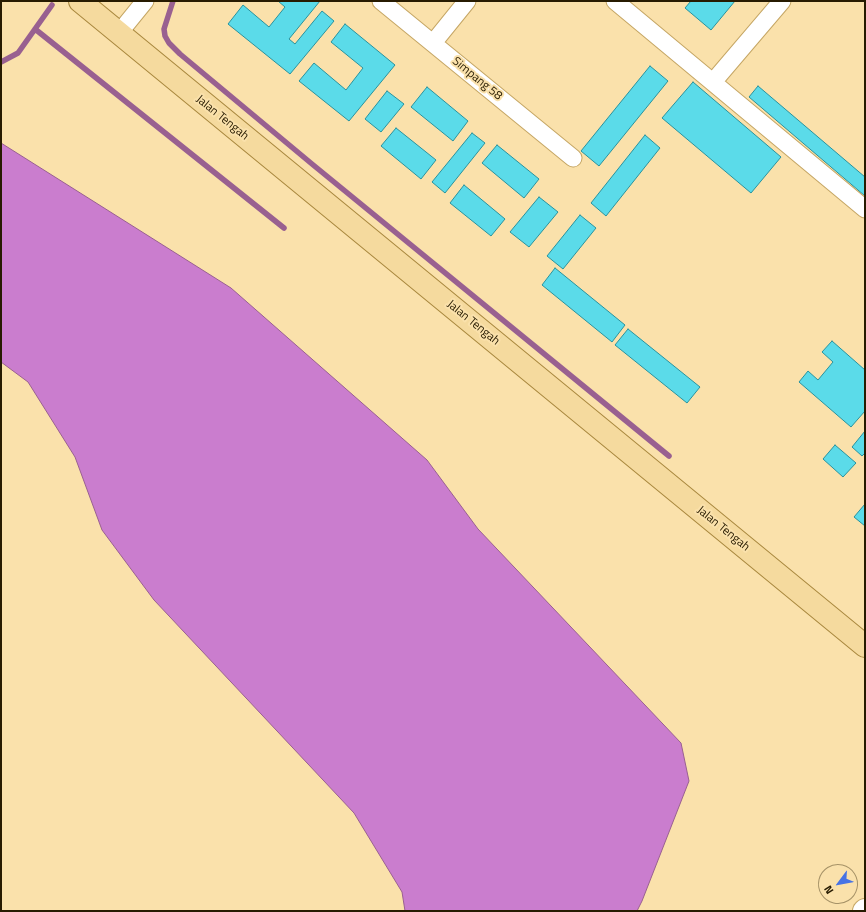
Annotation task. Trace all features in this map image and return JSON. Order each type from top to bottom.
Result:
[{"type":"main road","name":"Jalan Tengah","points":[[80,1],[865,646]]},
{"type":"street","points":[[119,33],[145,1]]},
{"type":"street","name":"Simpang 58","points":[[381,1],[573,158]]},
{"type":"street","points":[[433,43],[467,1]]},
{"type":"street","points":[[615,1],[865,209]]},
{"type":"street","points":[[713,82],[782,1]]},
{"type":"shaded area","points":[[1,143],[231,288],[427,460],[478,529],[681,743],[689,781],[637,911],[405,911],[402,892],[354,813],[154,600],[102,530],[75,457],[28,382],[1,362]]},
{"type":"building","points":[[278,1],[320,1],[289,39],[295,44],[322,11],[334,21],[290,74],[228,24],[243,5],[269,27],[285,7]]},
{"type":"building","points":[[691,1],[735,1],[711,30],[685,8]]},
{"type":"building","points":[[345,24],[395,65],[349,121],[299,81],[314,63],[346,90],[363,68],[331,42]]},
{"type":"building","points":[[650,66],[668,81],[599,166],[581,151]]},
{"type":"building","points":[[693,82],[781,157],[751,193],[662,118]]},
{"type":"building","points":[[758,86],[865,177],[865,196],[749,97]]},
{"type":"building","points":[[427,87],[468,121],[453,141],[411,107]]},
{"type":"building","points":[[387,91],[404,104],[381,132],[365,119]]},
{"type":"building","points":[[396,128],[436,160],[421,179],[381,146]]},
{"type":"building","points":[[472,133],[485,143],[445,193],[432,182]]},
{"type":"building","points":[[645,135],[660,148],[606,216],[591,203]]},
{"type":"building","points":[[497,145],[539,179],[524,198],[482,163]]},
{"type":"building","points":[[464,185],[505,219],[491,236],[450,203]]},
{"type":"building","points":[[539,197],[558,212],[529,247],[510,232]]},
{"type":"building","points":[[580,215],[596,228],[563,269],[547,256]]},
{"type":"building","points":[[555,268],[625,325],[612,342],[542,285]]},
{"type":"building","points":[[628,329],[700,387],[687,403],[615,345]]},
{"type":"building","points":[[832,341],[865,370],[865,411],[851,427],[799,382],[808,371],[818,380],[833,362],[822,352]]},
{"type":"building","points":[[865,431],[865,453],[862,456],[852,447]]},
{"type":"building","points":[[835,445],[856,463],[843,477],[823,459]]},
{"type":"building","points":[[865,504],[865,526],[854,517]]},
{"type":"waterway","points":[[173,1],[164,29],[165,36],[169,43],[180,54],[669,456]]},
{"type":"waterway","points":[[1,62],[18,53],[52,5]]},
{"type":"waterway","points":[[35,29],[284,228]]}]
